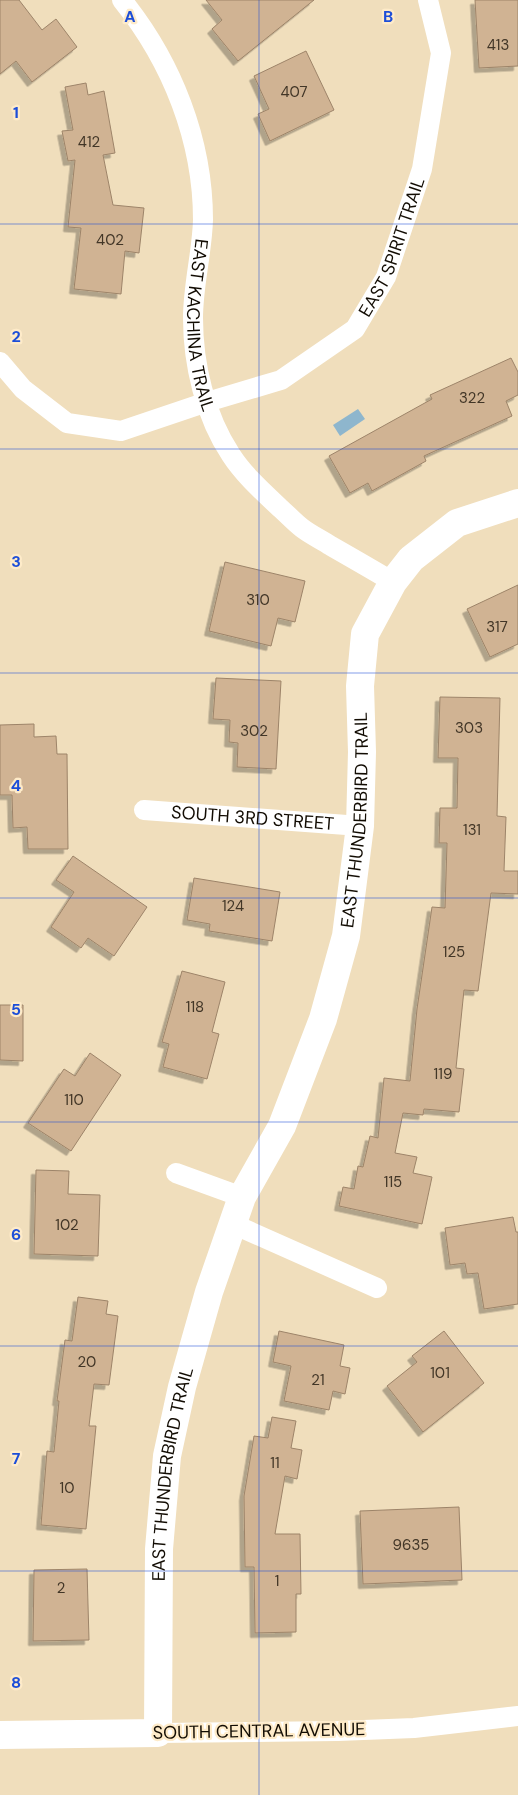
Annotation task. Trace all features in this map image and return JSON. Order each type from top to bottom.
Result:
[{"type":"street","name":"EAST KACHINA TRAIL","points":[[122,0],[139,21],[164,62],[193,136],[200,178],[203,219],[193,317],[201,387],[214,422],[230,454],[250,479],[302,528],[393,582]]},
{"type":"street","name":"EAST SPIRIT TRAIL","points":[[0,362],[23,389],[67,423],[122,431],[207,402],[281,380],[355,329],[386,277],[422,170],[441,53],[428,0]]},
{"type":"street","name":"EAST THUNDERBIRD TRAIL","points":[[158,1733],[159,1549],[167,1456],[182,1388],[209,1292],[242,1197],[282,1126],[323,1019],[346,936],[360,826],[362,752],[360,686],[365,634],[393,582],[411,559],[457,523],[518,503]]},
{"type":"street","name":"SOUTH 3RD STREET","points":[[144,810],[360,826]]},
{"type":"street","points":[[176,1173],[242,1197]]},
{"type":"street","points":[[233,1224],[377,1288]]},
{"type":"street","name":"SOUTH CENTRAL AVENUE","points":[[0,1735],[414,1728],[518,1716]]},
{"type":"water","points":[[358,409],[365,419],[340,436],[333,425]]},
{"type":"building","points":[[0,0],[19,0],[42,30],[56,19],[77,47],[32,82],[16,61],[0,74]]},
{"type":"building","points":[[206,0],[314,0],[238,61],[212,29],[222,20]]},
{"type":"building","points":[[475,0],[518,0],[518,66],[479,68]]},
{"type":"building","points":[[306,51],[334,110],[270,141],[258,114],[269,109],[254,76]]},
{"type":"building","points":[[86,83],[88,95],[104,91],[115,153],[103,155],[113,205],[144,208],[139,253],[125,251],[121,294],[74,289],[81,228],[68,227],[75,160],[68,161],[62,131],[73,130],[65,87]]},
{"type":"building","points":[[511,358],[518,372],[518,395],[506,401],[512,416],[424,456],[426,461],[372,491],[368,483],[350,493],[329,456],[432,399],[430,395]]},
{"type":"building","points":[[225,562],[305,581],[295,622],[278,618],[271,646],[209,631]]},
{"type":"building","points":[[518,585],[518,644],[490,657],[467,609]]},
{"type":"building","points":[[216,678],[281,681],[276,769],[237,767],[238,743],[229,742],[230,720],[213,719]]},
{"type":"building","points":[[440,697],[500,698],[497,816],[506,817],[504,871],[518,871],[518,894],[491,893],[478,991],[464,990],[456,1068],[464,1069],[459,1112],[424,1109],[423,1115],[403,1113],[395,1153],[417,1157],[413,1173],[432,1177],[422,1224],[339,1206],[343,1187],[354,1189],[358,1166],[363,1167],[370,1136],[378,1138],[384,1078],[410,1081],[417,1009],[432,907],[445,908],[447,843],[439,843],[440,808],[457,808],[458,758],[438,758]]},
{"type":"building","points":[[34,724],[34,737],[56,736],[57,754],[67,754],[68,849],[28,849],[27,827],[13,828],[12,795],[0,795],[0,725]]},
{"type":"building","points":[[73,856],[147,907],[114,956],[88,938],[81,948],[51,927],[74,892],[56,880]]},
{"type":"building","points":[[194,878],[280,892],[272,941],[209,931],[210,924],[187,920]]},
{"type":"building","points":[[182,971],[225,982],[212,1032],[219,1034],[207,1079],[163,1067],[169,1044],[162,1042]]},
{"type":"building","points":[[0,1005],[23,1005],[23,1061],[0,1060]]},
{"type":"building","points":[[90,1053],[121,1075],[71,1151],[28,1123],[64,1069],[75,1076]]},
{"type":"building","points":[[36,1170],[69,1171],[68,1194],[100,1195],[98,1256],[34,1254]]},
{"type":"building","points":[[513,1217],[516,1232],[518,1232],[518,1304],[484,1309],[478,1273],[467,1274],[465,1263],[450,1265],[445,1228]]},
{"type":"building","points":[[78,1297],[108,1301],[106,1314],[118,1316],[109,1385],[94,1384],[89,1426],[96,1426],[86,1529],[41,1525],[47,1451],[54,1452],[59,1401],[57,1401],[65,1340],[72,1341]]},
{"type":"building","points":[[279,1331],[344,1345],[340,1366],[350,1368],[345,1394],[333,1391],[329,1410],[284,1401],[291,1366],[273,1362]]},
{"type":"building","points":[[444,1331],[484,1383],[423,1432],[387,1386],[417,1362],[412,1356]]},
{"type":"building","points":[[272,1417],[296,1421],[291,1448],[302,1450],[297,1479],[285,1476],[275,1534],[300,1534],[301,1594],[296,1594],[296,1632],[255,1633],[254,1567],[245,1567],[244,1496],[254,1436],[268,1438]]},
{"type":"building","points":[[459,1507],[462,1580],[363,1584],[360,1511]]},
{"type":"building","points":[[87,1569],[89,1640],[33,1641],[34,1570]]}]
